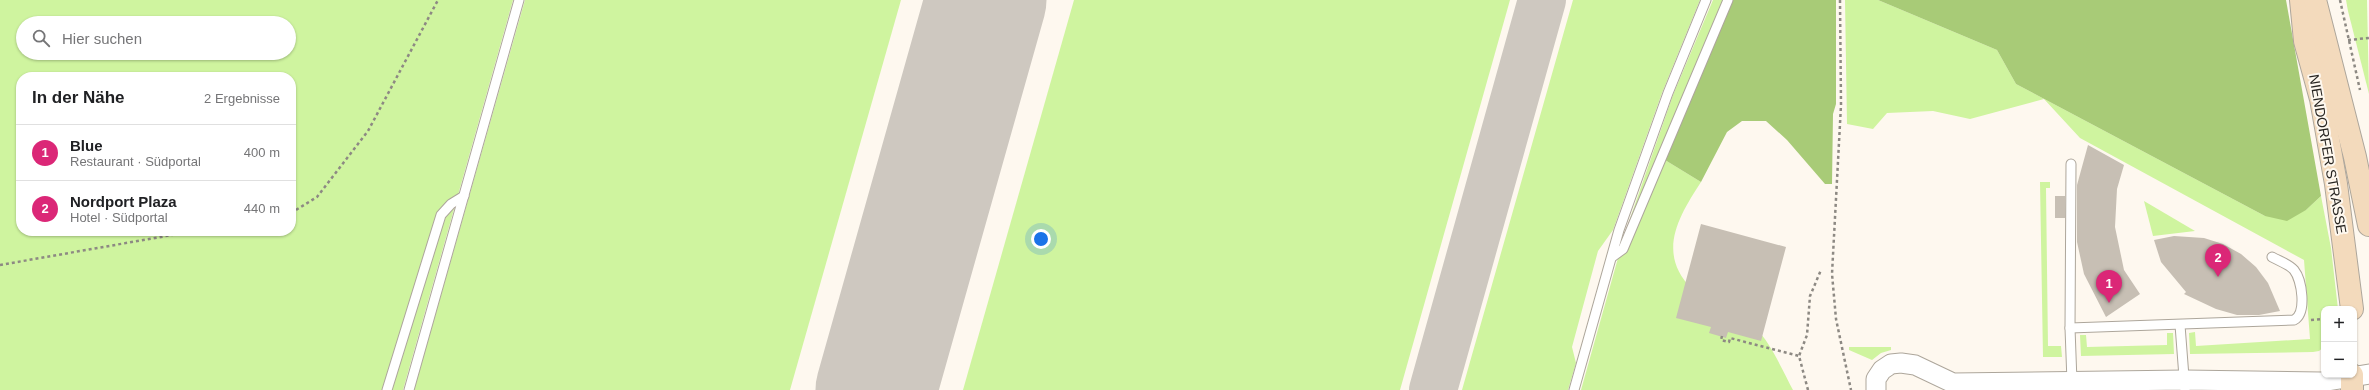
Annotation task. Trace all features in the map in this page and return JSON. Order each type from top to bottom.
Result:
[{"type":"main road","name":"NIENDORFER STRASSE","points":[[2301,0],[2305,41],[2321,99],[2336,184],[2352,306]]},
{"type":"main road","name":"NIENDORFER STRASSE","points":[[2315,0],[2355,157],[2369,225]]},
{"type":"street","points":[[1876,390],[1876,379],[1882,370],[1890,364],[1902,363],[1915,365],[1948,387],[2072,382],[2185,385],[2321,382],[2356,379]]},
{"type":"lane","points":[[409,390],[519,0]]},
{"type":"lane","points":[[1574,390],[1612,257],[1668,93],[1706,0]]},
{"type":"lane","points":[[1612,257],[1623,249],[1728,0]]},
{"type":"lane","points":[[2071,164],[2070,328],[2072,382]]},
{"type":"lane","points":[[387,390],[441,215],[451,204],[464,196]]},
{"type":"lane","points":[[2070,328],[2248,323],[2298,318],[2302,310],[2297,274],[2288,265],[2272,257]]},
{"type":"lane","points":[[2180,325],[2185,385]]},
{"type":"path","points":[[296,210],[317,197],[368,131],[438,0]]},
{"type":"path","points":[[1840,0],[1841,105],[1832,274],[1836,319],[1851,390]]},
{"type":"path","points":[[2340,0],[2362,97]]},
{"type":"path","points":[[2348,40],[2369,38]]},
{"type":"path","points":[[0,265],[166,236]]},
{"type":"path","points":[[1808,390],[1799,356],[1807,335],[1810,296],[1821,270]]},
{"type":"path","points":[[1722,336],[1721,340],[1728,342],[1730,338],[1799,356]]},
{"type":"green space","points":[[0,0],[513,0],[403,390],[0,390]]},
{"type":"green space","points":[[525,0],[901,0],[790,390],[414,390]]},
{"type":"green space","points":[[1074,0],[1510,0],[1400,390],[963,390]]},
{"type":"green space","points":[[1573,0],[1700,0],[1662,93],[1613,230],[1598,251],[1572,347],[1576,363],[1568,390],[1462,390]]},
{"type":"green space","points":[[1713,0],[1733,0],[1665,160],[1701,182],[1679,221],[1673,248],[1675,262],[1681,275],[1699,295],[1749,324],[1762,335],[1767,341],[1793,390],[1581,390],[1625,233],[1673,95]]},
{"type":"green space","points":[[1733,0],[1836,0],[1836,104],[1833,114],[1832,184],[1825,184],[1787,140],[1766,121],[1742,121],[1727,132],[1701,182],[1665,160]]},
{"type":"green space","points":[[1845,0],[1878,0],[1997,50],[2016,84],[2265,216],[2306,210],[2321,196],[2331,248],[2338,306],[2321,306],[2321,349],[2313,352],[2190,354],[2189,333],[2195,332],[2196,346],[2310,339],[2304,260],[2080,138],[2044,99],[1970,119],[1933,111],[1887,113],[1873,129],[1847,124]]},
{"type":"green space","points":[[1878,0],[2286,0],[2321,196],[2306,210],[2287,221],[2265,216],[2016,84],[1997,50]]},
{"type":"green space","points":[[2346,0],[2367,0],[2369,94],[2348,11]]},
{"type":"green space","points":[[2040,182],[2050,182],[2050,188],[2046,188],[2048,346],[2061,346],[2062,357],[2043,357]]},
{"type":"green space","points":[[2144,201],[2195,231],[2153,236]]},
{"type":"green space","points":[[2167,333],[2173,333],[2174,354],[2081,356],[2080,335],[2086,335],[2087,347],[2167,345]]},
{"type":"green space","points":[[1849,347],[1891,347],[1891,350],[1881,353],[1872,360],[1849,350]]},
{"type":"building","points":[[2088,145],[2124,165],[2117,189],[2115,227],[2124,270],[2140,294],[2106,317],[2084,274],[2077,242],[2077,185]]},
{"type":"building","points":[[2055,196],[2065,196],[2065,218],[2055,218]]},
{"type":"building","points":[[1701,224],[1786,247],[1761,341],[1728,332],[1726,338],[1709,333],[1711,327],[1676,318]]},
{"type":"building","points":[[2174,236],[2204,238],[2223,244],[2241,254],[2256,267],[2268,283],[2280,311],[2259,315],[2237,315],[2216,309],[2184,294],[2186,292],[2161,262],[2154,240]]},
{"type":"taxiway","points":[[1433,390],[1542,0]]},
{"type":"runway","points":[[876,390],[986,0]]},
{"type":"place","name":"Nordport Plaza","points":[[2218,277]]},
{"type":"place","name":"Blue","points":[[2109,303]]}]
